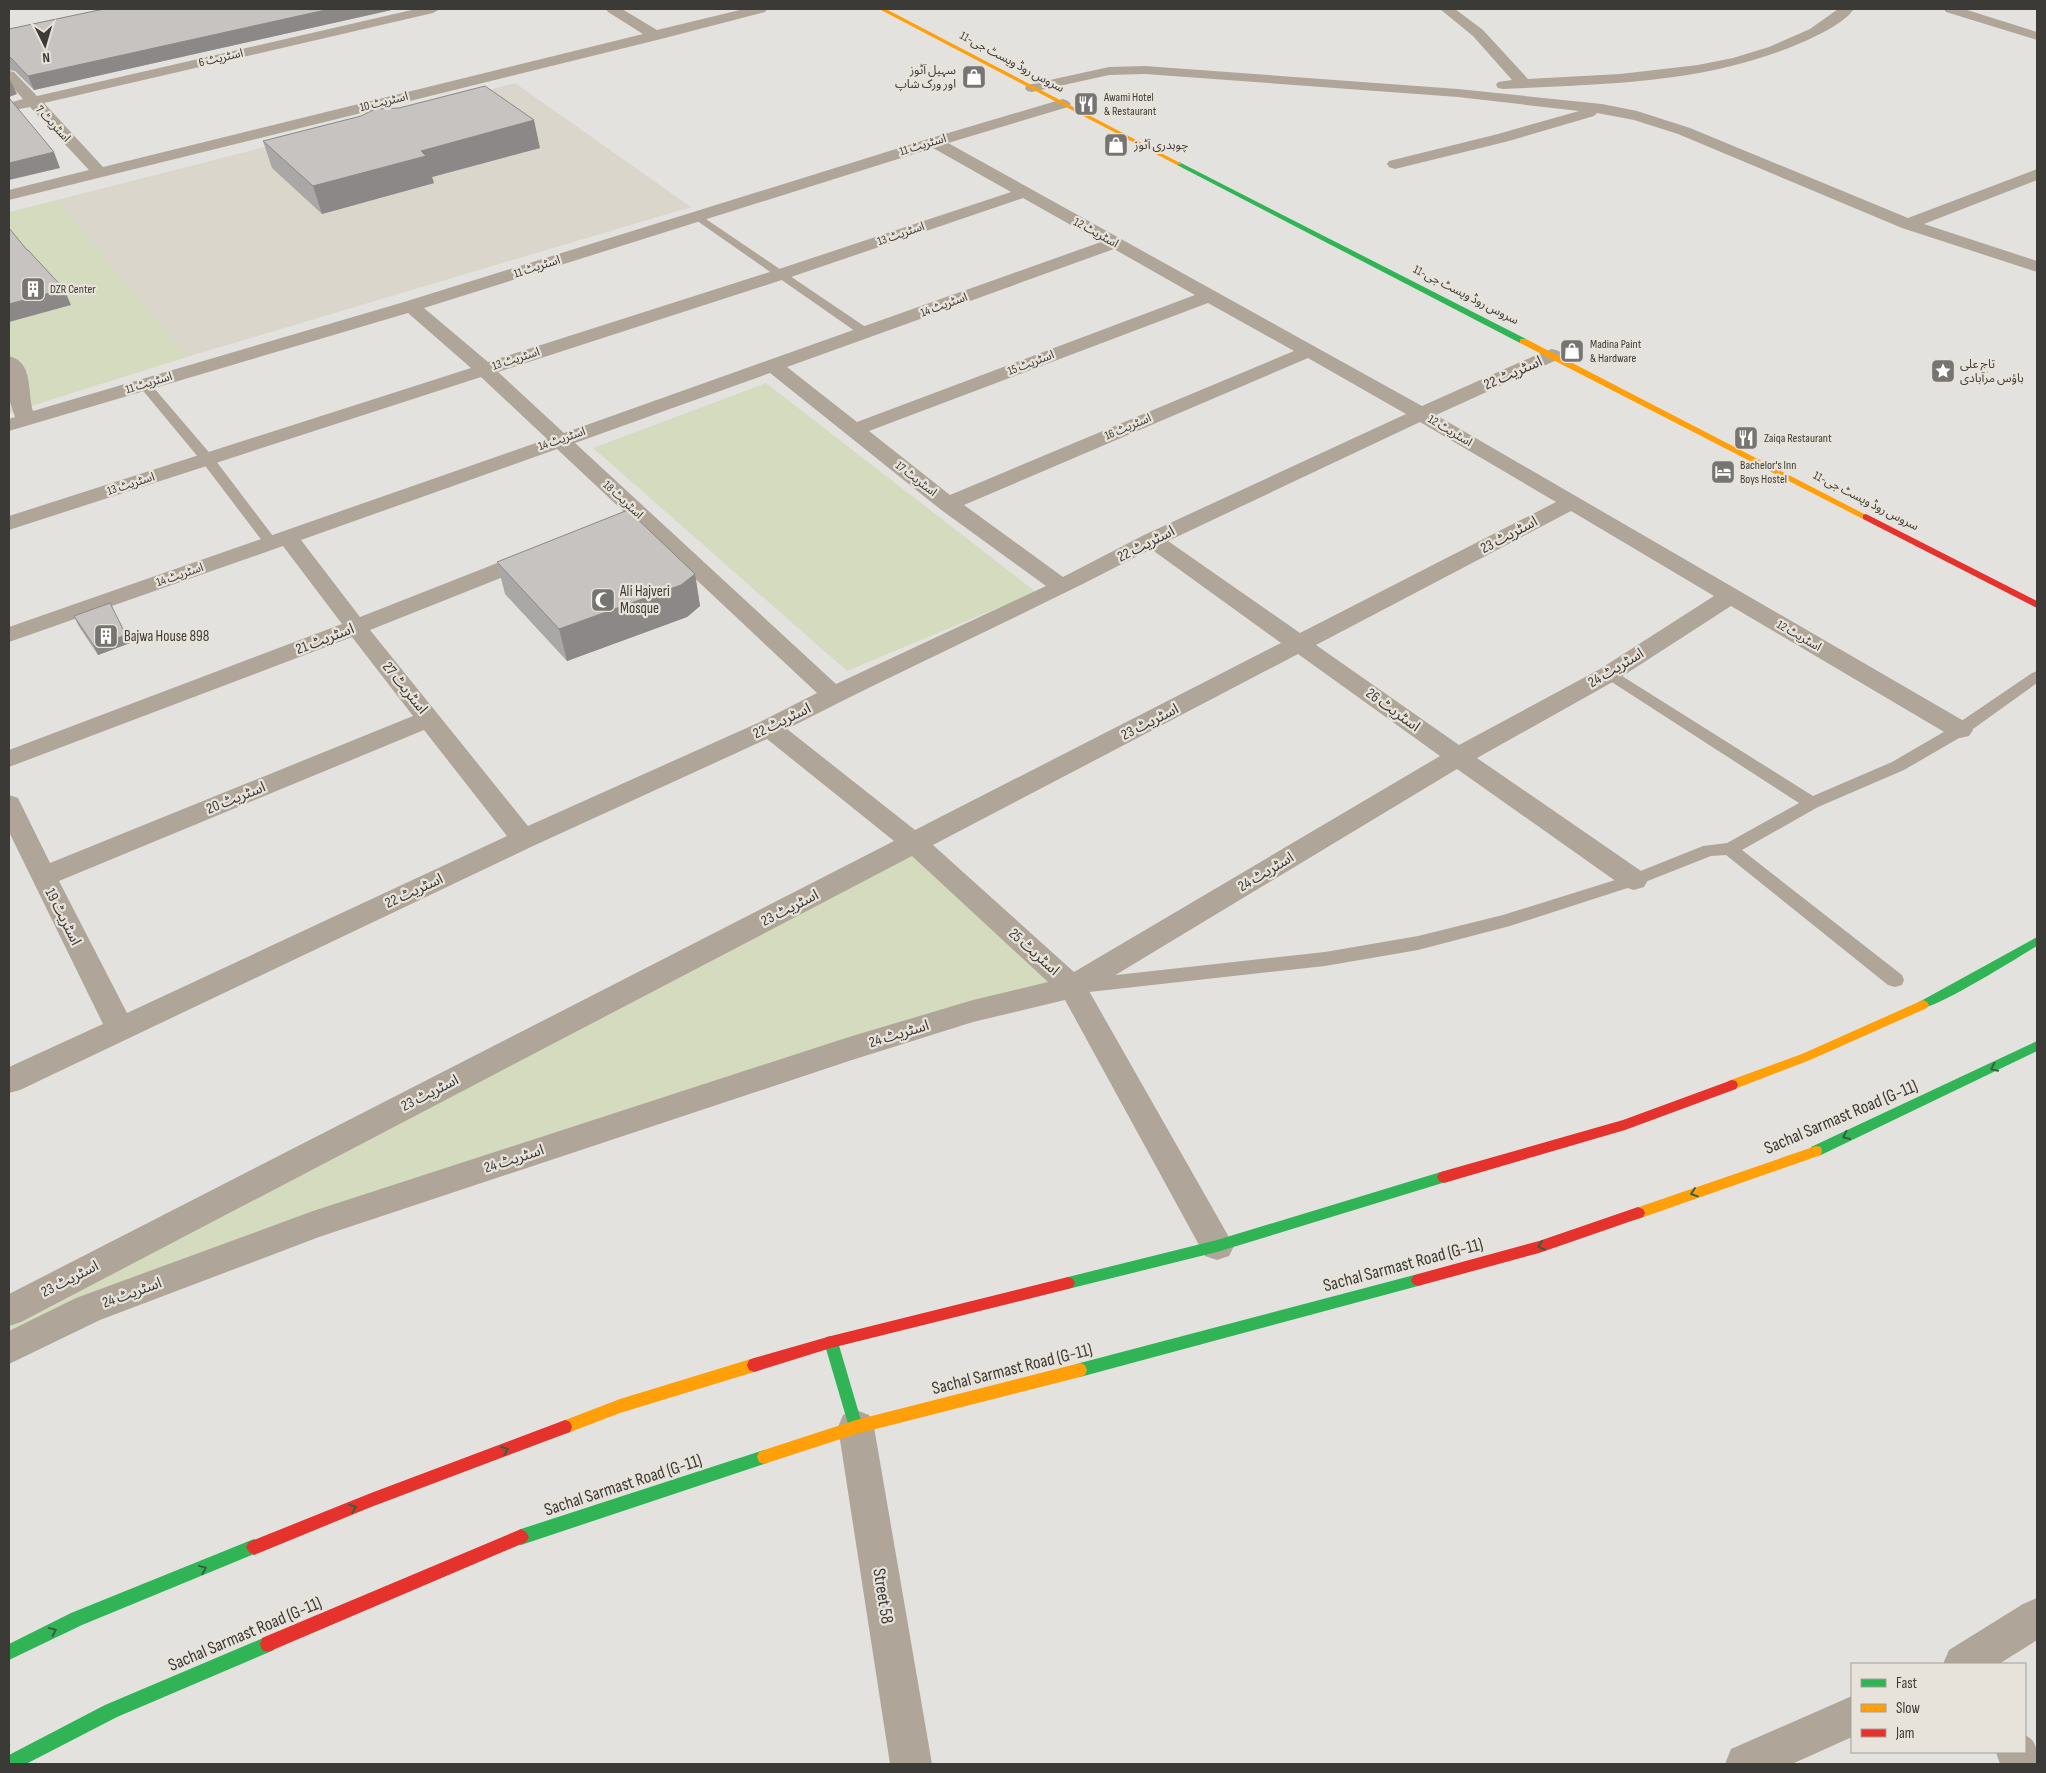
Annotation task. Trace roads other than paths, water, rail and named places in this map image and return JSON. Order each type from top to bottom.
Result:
[{"type":"main road","name":"سروس روڈ ویسٹ جی-11","points":[[882,9],[2037,605]]},
{"type":"main road","points":[[9,1652],[77,1619],[362,1504],[620,1406],[831,1342],[1217,1246],[1407,1188],[1625,1125],[1815,1053],[1944,995],[2037,941]]},
{"type":"main road","name":"Sachal Sarmast Road (G-11)","points":[[9,1764],[111,1711],[510,1541],[856,1427],[1026,1385],[1540,1247],[1809,1154],[2037,1046]]},
{"type":"main road","points":[[831,1342],[856,1427]]},
{"type":"street","name":"اسٹریٹ 6","points":[[9,107],[433,9]]},
{"type":"street","points":[[613,9],[656,36]]},
{"type":"street","name":"اسٹریٹ 10","points":[[9,195],[760,9]]},
{"type":"street","points":[[1448,9],[1478,33],[1524,84]]},
{"type":"street","points":[[1458,93],[1489,86],[1681,73],[1726,65],[1810,34],[1847,9]]},
{"type":"street","points":[[1951,9],[2037,36]]},
{"type":"street","points":[[1032,88],[1109,71],[1145,70],[1458,93],[1602,109],[1636,116],[1684,131],[1908,224],[2037,267]]},
{"type":"street","name":"اسٹریٹ 7","points":[[9,75],[99,172]]},
{"type":"street","name":"اسٹریٹ 11","points":[[18,423],[411,306],[934,142],[1063,104]]},
{"type":"street","points":[[1395,164],[1503,138],[1602,109]]},
{"type":"street","name":"اسٹریٹ 12","points":[[934,142],[1421,414],[1960,730]]},
{"type":"street","points":[[1908,224],[2037,174]]},
{"type":"street","name":"اسٹریٹ 13","points":[[9,523],[782,274],[1023,193]]},
{"type":"street","name":"اسٹریٹ 14","points":[[9,635],[558,440],[773,366],[1115,243]]},
{"type":"street","name":"اسٹریٹ 15","points":[[854,430],[1209,296]]},
{"type":"street","name":"اسٹریٹ 18","points":[[411,306],[484,369],[558,440],[630,518],[833,695]]},
{"type":"street","name":"اسٹریٹ 16","points":[[948,504],[1308,351]]},
{"type":"street","name":"اسٹریٹ 22","points":[[9,1081],[524,839],[769,728],[833,695],[1062,587],[1152,540],[1552,355]]},
{"type":"street","points":[[9,362],[17,370],[20,402],[18,423]]},
{"type":"street","name":"اسٹریٹ 17","points":[[773,366],[948,504],[1062,587]]},
{"type":"street","name":"اسٹریٹ 23","points":[[9,1311],[1571,503]]},
{"type":"street","name":"اسٹریٹ 27","points":[[279,539],[356,627],[524,839]]},
{"type":"street","name":"اسٹریٹ 26","points":[[1152,540],[1301,644],[1458,758],[1634,880]]},
{"type":"street","name":"اسٹریٹ 21","points":[[9,759],[356,627],[557,548]]},
{"type":"street","name":"اسٹریٹ 24","points":[[9,1348],[88,1309],[312,1225],[849,1049],[973,1011],[1072,987],[1458,758],[1608,674],[1730,596]]},
{"type":"street","name":"اسٹریٹ 20","points":[[43,876],[430,719]]},
{"type":"street","name":"اسٹریٹ 25","points":[[769,728],[914,843],[1072,987],[1217,1246]]},
{"type":"street","name":"اسٹریٹ 19","points":[[9,804],[120,1029]]},
{"type":"street","name":"Street 58","points":[[856,1427],[911,1764]]},
{"type":"street","points":[[1965,1663],[2037,1618]]},
{"type":"street","points":[[1746,1764],[1851,1716]]},
{"type":"street","points":[[2017,1753],[2024,1764]]},
{"type":"lane","points":[[696,216],[866,333]]},
{"type":"lane","points":[[144,384],[208,460],[279,539]]},
{"type":"lane","points":[[1608,674],[1812,802]]},
{"type":"lane","points":[[1072,987],[1325,959],[1418,942],[1504,921],[1634,880],[1709,850],[1730,849],[1812,802],[1898,766],[1960,730],[2037,676]]},
{"type":"lane","points":[[1730,849],[1896,980]]},
{"type":"place","name":"سہیل آٹوز اور ورک شاپ","points":[[974,77]]},
{"type":"place","name":"Awami Hotel & Restaurant","points":[[1086,104]]},
{"type":"place","name":"چوہدری آٹوز","points":[[1116,145]]},
{"type":"place","name":"DZR Center","points":[[33,289]]},
{"type":"place","name":"Madina Paint & Hardware","points":[[1572,351]]},
{"type":"place","name":"تاج علی ہاؤس مرآبادی","points":[[1943,371]]},
{"type":"place","name":"Zaiqa Restaurant","points":[[1746,438]]},
{"type":"place","name":"Bachelor's Inn Boys Hostel","points":[[1723,472]]},
{"type":"place","name":"Ali Hajveri Mosque","points":[[603,600]]},
{"type":"place","name":"Bajwa House 898","points":[[106,636]]}]
